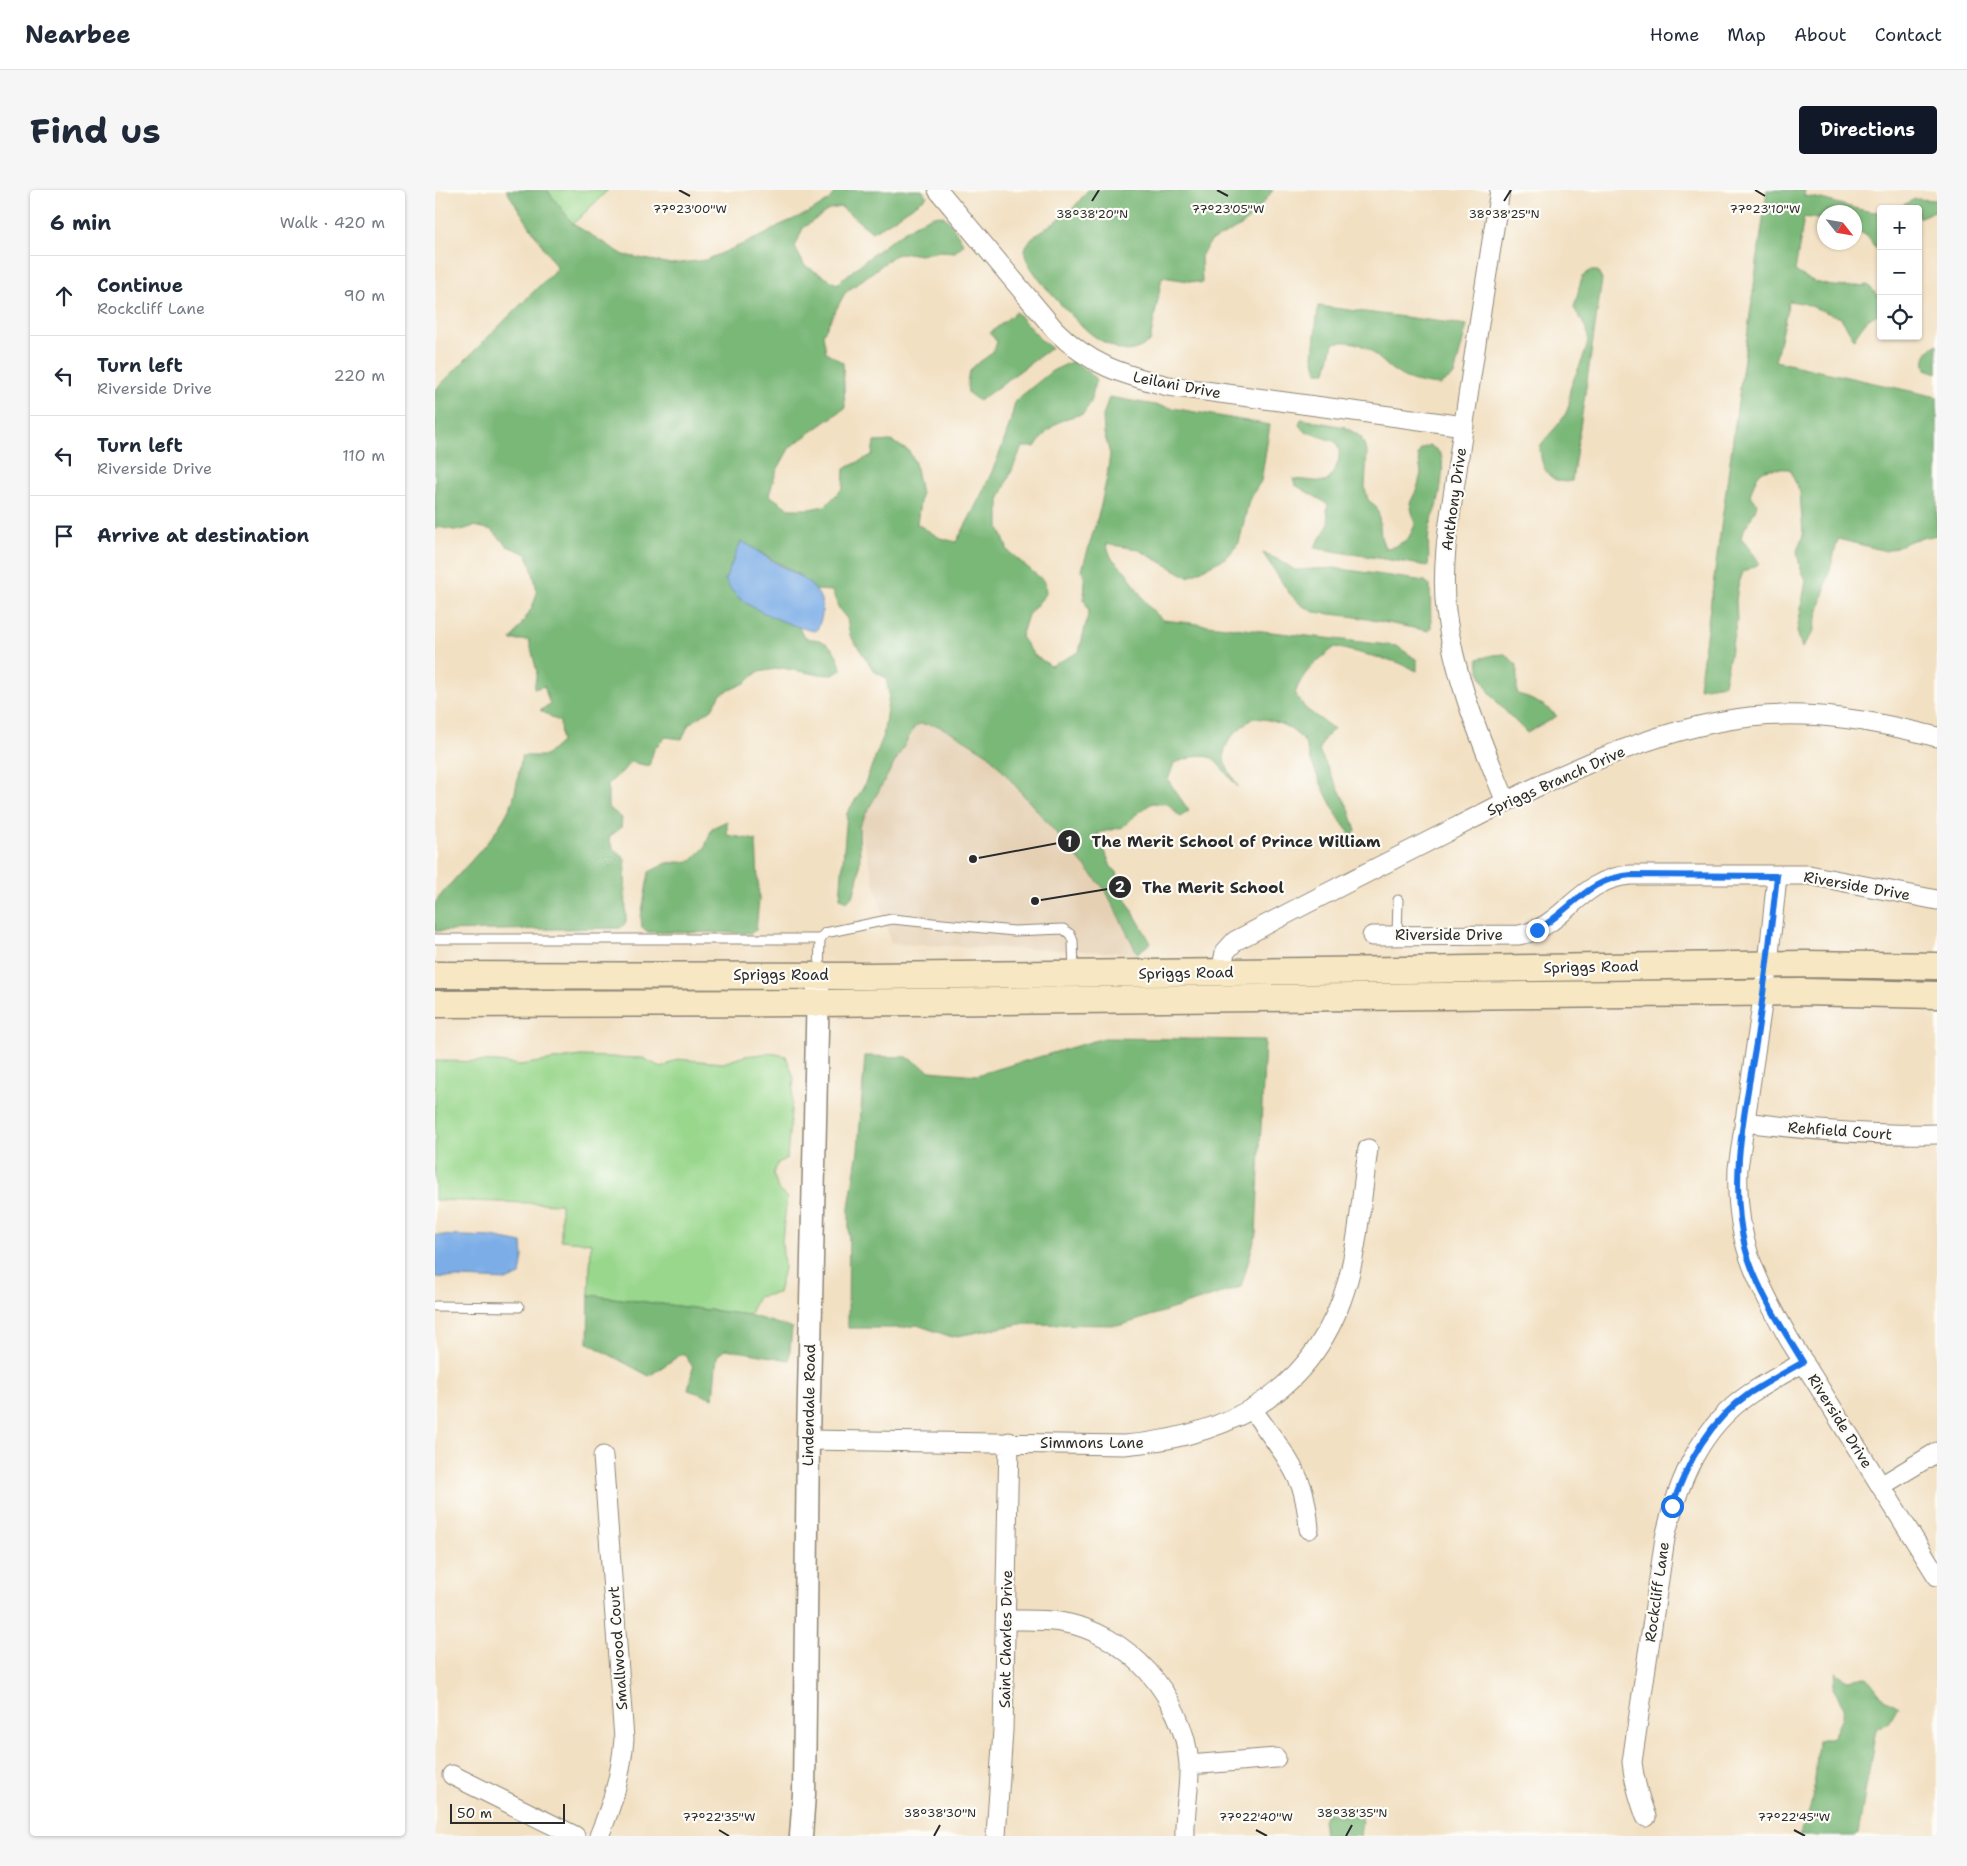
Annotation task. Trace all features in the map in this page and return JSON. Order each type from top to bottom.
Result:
[{"type":"main road","name":"Spriggs Road","points":[[435,974],[1073,974],[1768,964],[1937,966]]},
{"type":"main road","name":"Spriggs Road","points":[[435,1004],[818,1003],[1802,992],[1937,995]]},
{"type":"street","name":"Leilani Drive","points":[[938,190],[1071,347],[1105,367],[1139,379],[1168,386],[1464,426]]},
{"type":"street","name":"Anthony Drive","points":[[1500,190],[1464,426],[1447,546],[1445,574],[1446,610],[1450,640],[1460,681],[1480,739],[1506,802]]},
{"type":"street","name":"Spriggs Branch Drive","points":[[1221,973],[1225,952],[1235,941],[1506,802],[1584,766],[1675,733],[1750,717],[1786,714],[1823,715],[1863,720],[1937,737]]},
{"type":"street","name":"Riverside Drive","points":[[1372,936],[1528,934],[1552,921],[1591,887],[1609,879],[1622,876],[1817,876],[1937,900]]},
{"type":"street","name":"Riverside Drive","points":[[1777,876],[1768,964],[1744,1122],[1737,1190],[1740,1223],[1746,1250],[1768,1300],[1803,1362],[1937,1576]]},
{"type":"street","name":"Lindendale Road","points":[[801,1836],[805,1755],[808,1440],[819,975]]},
{"type":"street","name":"Rehfield Court","points":[[1744,1122],[1847,1133],[1898,1136],[1937,1134]]},
{"type":"street","name":"Simmons Lane","points":[[808,1440],[1124,1445],[1155,1442],[1206,1429],[1252,1409],[1291,1379],[1310,1358],[1325,1336],[1337,1311],[1353,1261],[1368,1149]]},
{"type":"street","name":"Rockcliff Lane","points":[[1646,1816],[1633,1778],[1633,1762],[1665,1538],[1672,1506],[1683,1476],[1711,1428],[1750,1393],[1803,1362]]},
{"type":"street","points":[[1252,1409],[1295,1472],[1307,1508],[1309,1529]]},
{"type":"street","name":"Saint Charles Drive","points":[[997,1836],[1007,1620],[1009,1442]]},
{"type":"street","points":[[1881,1486],[1937,1452]]},
{"type":"street","name":"Smallwood Court","points":[[599,1836],[617,1786],[622,1766],[624,1739],[603,1456]]},
{"type":"street","points":[[1007,1620],[1037,1619],[1061,1622],[1083,1628],[1099,1635],[1129,1654],[1159,1684],[1173,1708],[1182,1730],[1189,1765],[1185,1836]]},
{"type":"street","points":[[1189,1765],[1276,1758]]},
{"type":"street","points":[[452,1775],[575,1836]]},
{"type":"lane","points":[[1397,936],[1398,900]]},
{"type":"lane","points":[[819,975],[820,939],[825,933],[892,919],[1014,931],[1063,929],[1070,934],[1073,941],[1073,974]]},
{"type":"lane","points":[[435,939],[820,939]]},
{"type":"lane","points":[[435,1306],[519,1307]]},
{"type":"shaded area","points":[[923,712],[989,755],[1106,891],[1137,953],[891,944],[859,826]]},
{"type":"green space","points":[[506,190],[547,190],[573,224],[624,255],[671,264],[706,260],[766,234],[778,226],[812,211],[829,200],[836,190],[922,190],[927,197],[872,232],[841,207],[830,209],[803,228],[795,247],[804,265],[837,284],[906,230],[934,216],[946,218],[964,244],[955,252],[940,251],[920,255],[907,253],[895,255],[845,293],[823,334],[826,352],[843,363],[845,408],[790,447],[776,472],[769,495],[789,509],[809,509],[825,506],[843,488],[844,469],[872,455],[874,442],[891,441],[909,451],[915,463],[921,494],[917,524],[940,538],[956,542],[983,492],[999,455],[1015,401],[1052,371],[1073,361],[1096,378],[1091,402],[1083,414],[1067,418],[1055,424],[1035,447],[1022,447],[999,500],[999,527],[1008,551],[1045,582],[1046,594],[1028,615],[1021,637],[1034,655],[1051,666],[1079,652],[1089,611],[1084,599],[1085,580],[1082,570],[1100,509],[1107,477],[1110,454],[1104,433],[1103,416],[1109,397],[1270,425],[1261,481],[1249,500],[1239,543],[1227,557],[1188,577],[1137,549],[1106,544],[1111,557],[1127,573],[1147,605],[1163,620],[1397,646],[1417,660],[1417,671],[1397,662],[1335,647],[1316,662],[1306,673],[1295,694],[1306,709],[1334,729],[1324,739],[1319,751],[1349,809],[1356,831],[1352,836],[1334,810],[1302,739],[1292,730],[1280,724],[1253,718],[1233,735],[1224,752],[1226,765],[1238,787],[1213,758],[1199,755],[1174,763],[1168,780],[1189,811],[1180,817],[1168,804],[1152,803],[1123,827],[1098,833],[1111,867],[1117,872],[1122,893],[1151,943],[1137,953],[1106,891],[989,755],[957,735],[936,725],[919,724],[914,728],[859,826],[859,873],[854,894],[847,902],[840,898],[847,813],[863,788],[883,737],[889,694],[886,678],[874,671],[850,635],[847,619],[839,609],[832,591],[816,590],[799,575],[741,541],[725,580],[739,597],[757,609],[798,626],[802,634],[809,639],[821,641],[831,647],[838,657],[841,670],[833,675],[782,668],[758,672],[745,683],[721,694],[712,709],[689,724],[682,739],[666,737],[654,749],[649,766],[630,762],[608,784],[608,807],[622,818],[621,828],[609,837],[612,847],[625,859],[626,923],[620,928],[435,931],[435,903],[486,844],[504,819],[513,801],[522,756],[545,756],[561,742],[560,722],[540,710],[550,705],[544,686],[534,689],[537,672],[529,640],[511,640],[529,613],[536,596],[535,581],[527,554],[507,546],[492,530],[474,526],[459,531],[438,527],[435,530],[435,390],[557,268]]},
{"type":"green space","points":[[547,190],[608,190],[573,224]]},
{"type":"green space","points":[[1088,190],[1273,190],[1243,225],[1211,241],[1201,256],[1202,283],[1162,277],[1150,342],[1136,349],[1126,351],[1102,341],[1084,328],[1040,280],[1026,257],[1025,249],[1032,239],[1068,213]]},
{"type":"green space","points":[[1767,190],[1805,190],[1804,196],[1845,205],[1817,205],[1817,219],[1804,217],[1795,271],[1813,281],[1830,286],[1868,285],[1877,295],[1877,315],[1868,320],[1854,339],[1841,318],[1803,303],[1789,301],[1775,361],[1937,397],[1937,535],[1913,540],[1886,551],[1838,539],[1813,633],[1802,648],[1797,631],[1806,580],[1800,567],[1797,551],[1803,535],[1800,492],[1789,469],[1772,469],[1762,472],[1756,479],[1750,495],[1757,503],[1756,508],[1741,537],[1759,564],[1743,572],[1738,586],[1736,601],[1737,620],[1724,684],[1699,688]]},
{"type":"green space","points":[[1915,199],[1937,200],[1937,210],[1922,216],[1922,205],[1903,205]]},
{"type":"green space","points":[[1862,210],[1877,212],[1877,250],[1867,236],[1862,233]]},
{"type":"green space","points":[[1590,271],[1598,271],[1602,280],[1572,481],[1564,482],[1551,477],[1547,472],[1540,453],[1540,446],[1567,411],[1569,392],[1585,353],[1588,338],[1586,329],[1574,308],[1582,277]]},
{"type":"green space","points":[[1318,306],[1467,325],[1454,375],[1440,385],[1411,380],[1393,370],[1364,347],[1355,343],[1345,342],[1333,343],[1326,372],[1317,372],[1313,356]]},
{"type":"green space","points":[[1016,312],[1041,340],[1051,348],[979,401],[968,393],[967,381],[969,373],[973,367],[994,350],[997,342],[990,333]]},
{"type":"green space","points":[[1937,344],[1937,373],[1926,369],[1925,358],[1930,349]]},
{"type":"green space","points":[[1301,419],[1345,427],[1361,437],[1367,452],[1365,488],[1368,500],[1376,506],[1381,537],[1385,548],[1394,547],[1408,539],[1415,525],[1410,503],[1417,489],[1421,473],[1418,455],[1421,449],[1429,445],[1439,452],[1442,459],[1442,480],[1438,501],[1430,524],[1428,566],[1314,548],[1329,524],[1328,504],[1295,485],[1293,479],[1326,482],[1336,468],[1339,453],[1336,442],[1304,431],[1299,425]]},
{"type":"green space","points":[[1263,553],[1295,570],[1334,568],[1425,581],[1430,585],[1431,627],[1429,631],[1356,617],[1314,612],[1301,605],[1289,593]]},
{"type":"green space","points":[[1505,654],[1517,665],[1517,693],[1543,705],[1557,716],[1527,733],[1495,700],[1483,681],[1478,659]]},
{"type":"green space","points":[[727,821],[727,835],[756,840],[759,900],[756,930],[750,933],[648,932],[642,928],[641,917],[649,872],[667,863],[691,861],[705,847],[712,828]]},
{"type":"green space","points":[[1104,1038],[1265,1040],[1256,1234],[1241,1287],[1122,1325],[1020,1324],[952,1337],[917,1325],[902,1328],[848,1328],[849,1207],[858,1150],[865,1056],[907,1057],[930,1071],[977,1075]]},
{"type":"green space","points":[[771,1053],[786,1056],[794,1078],[787,1158],[778,1163],[773,1173],[778,1189],[787,1198],[782,1240],[784,1268],[778,1293],[758,1297],[749,1315],[589,1295],[591,1243],[561,1240],[561,1204],[435,1200],[435,1061],[498,1062],[520,1065],[580,1056],[643,1058],[662,1068],[677,1059],[723,1063],[745,1056]]},
{"type":"green space","points":[[589,1295],[749,1315],[792,1328],[789,1360],[726,1349],[717,1356],[713,1398],[688,1390],[693,1367],[683,1353],[649,1376],[588,1343]]},
{"type":"green space","points":[[1836,1672],[1847,1680],[1867,1677],[1884,1699],[1898,1707],[1889,1723],[1876,1729],[1858,1834],[1855,1836],[1799,1836],[1812,1801],[1818,1740],[1833,1737],[1841,1720],[1844,1707],[1833,1688]]},
{"type":"green space","points":[[1350,1806],[1363,1810],[1360,1836],[1325,1836],[1323,1820],[1327,1811],[1340,1817]]},
{"type":"water","points":[[741,541],[793,572],[819,595],[822,605],[822,617],[816,631],[789,624],[768,615],[749,605],[733,592],[725,580]]},
{"type":"water","points":[[435,1235],[492,1237],[522,1243],[523,1257],[520,1275],[508,1280],[435,1277]]},
{"type":"place","name":"The Merit School of Prince William","points":[[973,859]]},
{"type":"place","name":"The Merit School","points":[[1035,901]]},
{"type":"route","points":[[1537,930],[1552,921],[1591,887],[1615,877],[1631,875],[1777,876],[1768,964],[1744,1122],[1737,1190],[1740,1223],[1746,1250],[1768,1300],[1803,1362],[1750,1393],[1711,1428],[1696,1450],[1683,1476],[1672,1506]]}]
